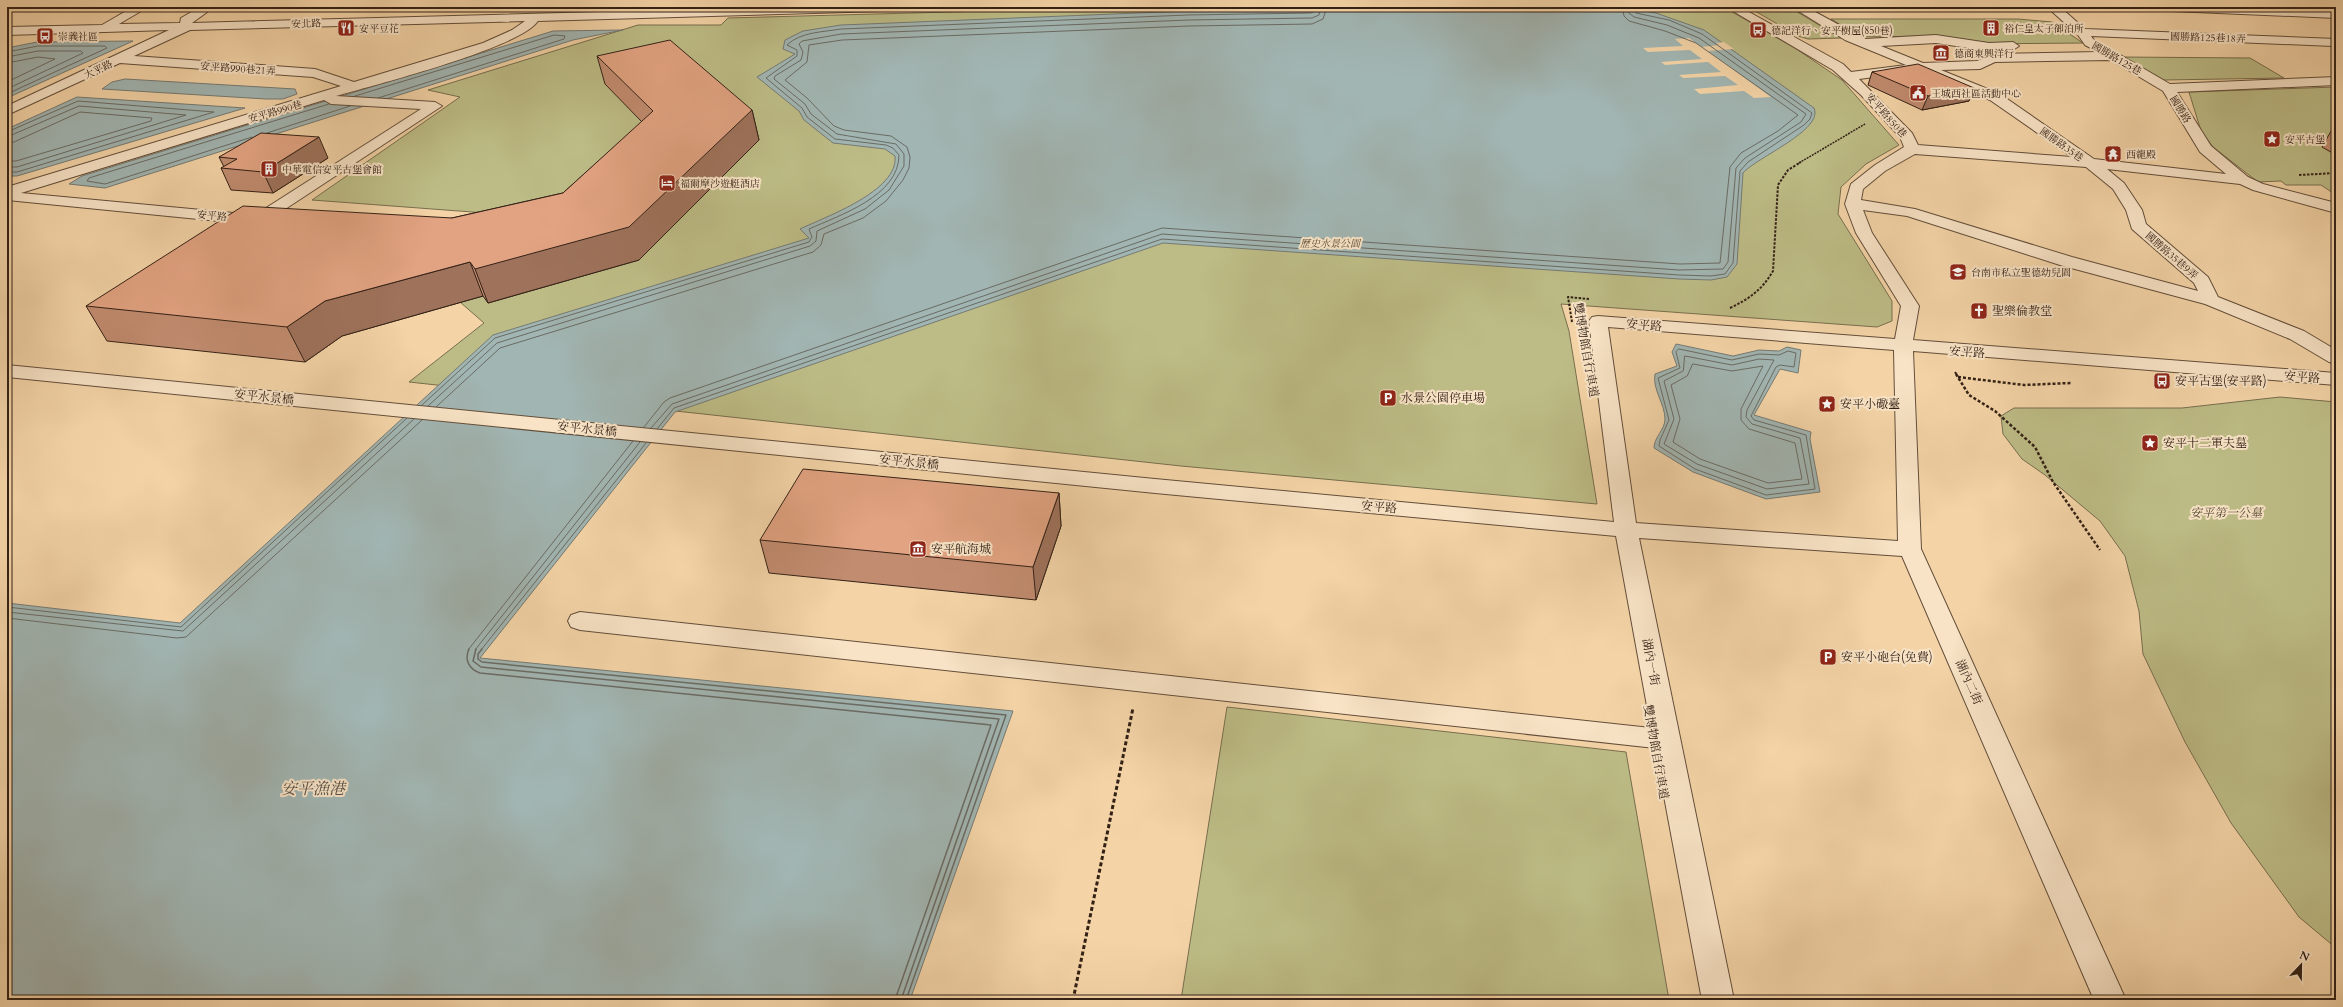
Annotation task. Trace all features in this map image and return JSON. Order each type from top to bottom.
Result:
[{"type":"street","points":[[104,27],[142,7]]},
{"type":"street","points":[[188,26],[185,21],[208,7]]},
{"type":"street","points":[[483,18],[489,7]]},
{"type":"street","name":"安北路","points":[[7,31],[104,27],[483,18],[640,10],[916,7]]},
{"type":"street","name":"安平路850巷","points":[[1732,7],[1838,67],[1866,92],[1907,136],[1912,149],[1880,168],[1856,188],[1853,204]]},
{"type":"street","name":"國勝路35巷","points":[[1798,7],[1863,43],[1995,97],[2090,163],[2243,180]]},
{"type":"street","name":"國勝路125巷","points":[[2053,7],[2082,32],[2089,42],[2168,88]]},
{"type":"street","points":[[2148,7],[2336,14]]},
{"type":"street","points":[[2192,8],[2255,52]]},
{"type":"street","name":"安平路990巷","points":[[7,192],[318,99],[498,41],[522,28],[533,20],[535,16]]},
{"type":"street","name":"大平路","points":[[7,110],[188,26]]},
{"type":"street","name":"國勝路125巷18弄","points":[[2082,32],[2333,42]]},
{"type":"street","points":[[1863,43],[1936,39],[1989,46],[2094,45]]},
{"type":"street","points":[[1848,76],[1919,67],[1980,65],[1993,58],[2112,56]]},
{"type":"street","name":"安平路990巷21弄","points":[[119,59],[315,73],[354,87]]},
{"type":"street","points":[[1942,76],[1970,74],[1975,70],[2015,68]]},
{"type":"street","name":"國勝路","points":[[2336,81],[2168,88],[2205,148],[2243,180],[2258,188],[2336,208]]},
{"type":"street","points":[[258,220],[435,106],[318,99]]},
{"type":"street","points":[[1912,149],[2090,163]]},
{"type":"street","name":"國勝路35巷9弄","points":[[2090,163],[2119,186],[2134,210],[2138,226],[2202,281],[2211,300]]},
{"type":"street","name":"安平路","points":[[7,196],[282,222]]},
{"type":"street","points":[[1903,347],[1910,306],[1864,233],[1853,204],[1909,212],[2066,261],[2211,300],[2258,317],[2297,335],[2336,358]]},
{"type":"street","name":"安平路","points":[[1598,321],[1941,350],[2336,379]]},
{"type":"street","name":"湖內一街","points":[[1598,321],[1626,530],[1718,1000]]},
{"type":"street","name":"湖內二街","points":[[1903,347],[1910,549],[2110,1000]]},
{"type":"street","name":"安平水景橋","points":[[13,372],[1155,486]]},
{"type":"street","name":"安平路","points":[[1155,486],[1626,530],[1910,549]]},
{"type":"street","points":[[580,621],[1636,737],[1666,738]]},
{"type":"path","points":[[1728,308],[1751,298],[1766,283],[1773,271],[1778,185],[1788,170],[1868,123]]},
{"type":"path","name":"雙博物館自行車道","points":[[1572,326],[1568,297],[1590,299]]},
{"type":"path","points":[[1941,350],[1969,395],[1995,411],[2035,447],[2053,482],[2100,550]]},
{"type":"path","points":[[1072,1000],[1139,682]]},
{"type":"green space","name":"歷史水景公園","points":[[1134,7],[1719,7],[1727,9],[1795,48],[1842,80],[1899,145],[1866,164],[1841,187],[1838,214],[1892,301],[1892,321],[1877,327],[1561,304],[1569,331],[1597,504],[1181,466],[409,382],[484,323],[460,302],[499,214],[312,200],[460,97],[428,90],[638,25],[721,25],[728,18]]},
{"type":"green space","points":[[1748,7],[1789,7],[1841,38],[1808,39],[1798,36]]},
{"type":"green space","points":[[1831,19],[2018,19],[2052,22],[2083,43],[1977,44],[1935,36],[1860,37]]},
{"type":"green space","points":[[2122,57],[2250,58],[2284,78],[2164,80]]},
{"type":"green space","name":"安平古堡","points":[[2336,87],[2336,195],[2321,185],[2286,185],[2281,181],[2258,182],[2213,147],[2201,131],[2189,92]]},
{"type":"green space","name":"安平第一公墓","points":[[2280,397],[2336,402],[2336,948],[2299,917],[2231,823],[2185,742],[2143,654],[2139,611],[2125,556],[2100,521],[2045,475],[2022,459],[2003,434],[2001,416],[2014,408],[2182,408]]},
{"type":"green space","points":[[1227,707],[1626,752],[1669,1000],[1387,1000],[1364,996],[1363,1000],[1181,1000]]},
{"type":"water","name":"安平漁港","points":[[1418,7],[1623,7],[1656,13],[1704,30],[1814,108],[1814,116],[1809,125],[1800,134],[1743,173],[1737,264],[1727,277],[1711,280],[1679,279],[1163,243],[675,412],[480,658],[1013,711],[910,1000],[7,1000],[7,603],[180,623],[493,335],[809,238],[800,229],[842,210],[873,191],[885,180],[893,169],[895,156],[885,149],[833,143],[804,120],[799,111],[757,77],[795,54],[783,49],[785,40],[803,31],[841,25],[1188,11]]},
{"type":"water","points":[[623,30],[573,40],[105,188],[69,184],[82,176],[553,31]]},
{"type":"water","points":[[133,41],[7,98],[7,48],[37,42]]},
{"type":"water","points":[[125,79],[295,89],[297,94],[283,99],[266,99],[102,89],[112,82]]},
{"type":"water","points":[[77,97],[245,108],[17,176],[7,176],[7,129]]},
{"type":"water","points":[[1676,344],[1733,356],[1759,350],[1779,351],[1787,347],[1801,350],[1798,373],[1780,369],[1754,415],[1811,432],[1810,439],[1820,492],[1766,499],[1693,472],[1654,448],[1654,444],[1665,423],[1663,408],[1655,385],[1655,374],[1677,366],[1672,352]]},
{"type":"pier","points":[[1689,38],[1701,47],[1719,45],[1716,43],[1724,42],[1734,49],[1708,51],[1771,97],[1754,98],[1744,91],[1700,94],[1694,89],[1738,85],[1725,76],[1683,78],[1679,75],[1721,72],[1708,62],[1665,65],[1661,62],[1702,59],[1690,50],[1648,52],[1643,48],[1683,46],[1675,39]]},
{"type":"building","points":[[670,40],[752,110],[629,227],[475,269],[470,262],[325,301],[287,327],[86,306],[243,206],[452,218],[563,193],[653,111],[597,56]]},
{"type":"building","points":[[1918,64],[1974,88],[1928,96],[1872,72]]},
{"type":"building","points":[[261,133],[319,137],[263,172],[221,168],[237,159],[219,157]]},
{"type":"building","points":[[803,469],[1059,493],[1033,567],[760,540]]},
{"type":"place","name":"安平豆花","points":[[346,28]]},
{"type":"place","name":"裕仁皇太子御泊所","points":[[1991,28]]},
{"type":"place","name":"德記洋行、安平樹屋(850巷)","points":[[1758,30]]},
{"type":"place","name":"崇義社區","points":[[45,36]]},
{"type":"place","name":"德商東興洋行","points":[[1941,53]]},
{"type":"place","name":"王城西社區活動中心","points":[[1918,93]]},
{"type":"place","name":"安平古堡","points":[[2272,139]]},
{"type":"place","name":"西㡣殿","points":[[2113,154]]},
{"type":"place","name":"中華電信安平古堡會館","points":[[269,169]]},
{"type":"place","name":"福爾摩沙遊艇酒店","points":[[667,183]]},
{"type":"place","name":"台南市私立聖德幼兒園","points":[[1958,272]]},
{"type":"place","name":"聖樂倫教堂","points":[[1979,311]]},
{"type":"place","name":"安平古堡(安平路)","points":[[2162,381]]},
{"type":"place","name":"水景公園停車場","points":[[1388,398]]},
{"type":"place","name":"安平小礮臺","points":[[1827,404]]},
{"type":"place","name":"安平十二軍夫墓","points":[[2150,443]]},
{"type":"place","name":"安平航海城","points":[[918,549]]},
{"type":"place","name":"安平小砲台(免費)","points":[[1828,657]]}]
